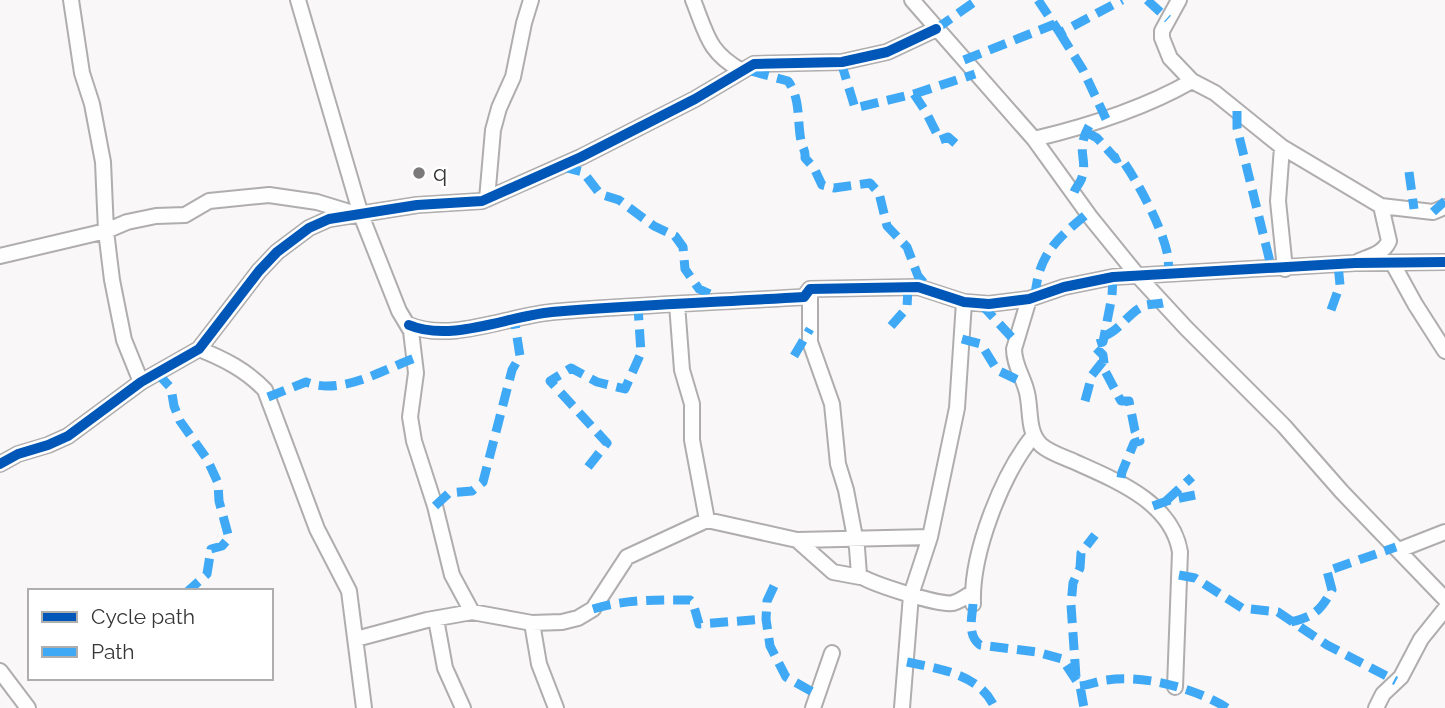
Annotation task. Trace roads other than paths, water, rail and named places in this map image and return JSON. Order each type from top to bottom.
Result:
[{"type":"street","points":[[71,0],[82,73],[92,104],[103,162],[106,231],[112,280],[124,340],[141,382]]},
{"type":"street","points":[[298,0],[360,215],[399,311],[410,326],[416,373],[411,416],[414,441],[435,506],[452,575],[472,612]]},
{"type":"street","points":[[486,199],[493,130],[499,108],[513,77],[531,0]]},
{"type":"street","points":[[693,0],[716,53],[742,71]]},
{"type":"street","points":[[912,0],[1034,139],[1091,218],[1138,276],[1284,426],[1342,492],[1445,599]]},
{"type":"street","points":[[1179,0],[1162,31],[1162,38],[1170,58],[1192,81],[1215,93],[1282,147],[1381,206],[1433,212],[1445,207]]},
{"type":"street","points":[[0,464],[18,454],[48,446],[68,436],[141,382],[199,349],[259,271],[277,252],[320,223],[417,205],[455,204],[486,199],[592,152],[754,64],[842,62],[887,52],[936,29]]},
{"type":"street","points":[[1034,139],[1098,122],[1166,96],[1192,81]]},
{"type":"street","points":[[1282,147],[1278,201],[1285,269]]},
{"type":"street","points":[[0,256],[106,231],[144,218],[185,215],[209,201],[269,195],[317,202],[360,215]]},
{"type":"street","points":[[1355,264],[1387,245],[1381,206]]},
{"type":"street","points":[[810,289],[918,287],[964,302],[989,304],[1029,299],[1082,283],[1138,276],[1355,264],[1445,262]]},
{"type":"street","points":[[1393,264],[1445,351]]},
{"type":"street","points":[[410,326],[444,331],[550,312],[804,297],[810,289]]},
{"type":"street","points":[[810,289],[810,342],[832,404],[838,464],[846,490],[860,577]]},
{"type":"street","points":[[1029,299],[1014,357],[1027,393],[1034,435],[1048,449],[1129,488],[1163,515],[1175,533],[1180,552],[1175,687]]},
{"type":"street","points":[[902,708],[911,595],[930,537],[957,408],[964,302]]},
{"type":"street","points":[[677,304],[682,370],[692,404],[692,440],[707,520]]},
{"type":"street","points":[[199,349],[229,362],[248,374],[265,390],[317,529],[346,582],[364,708]]},
{"type":"street","points":[[797,540],[833,572],[860,577],[911,595],[951,603],[973,598],[986,525],[1022,449],[1034,435]]},
{"type":"street","points":[[355,639],[472,612],[532,623],[562,622],[578,618],[593,609],[626,557],[707,520],[797,540],[930,537]]},
{"type":"street","points":[[1399,550],[1445,533]]},
{"type":"street","points":[[1376,708],[1383,694],[1401,677],[1421,639],[1445,609]]},
{"type":"street","points":[[436,619],[445,668],[463,708]]},
{"type":"street","points":[[532,623],[539,664],[556,708]]},
{"type":"street","points":[[813,708],[832,653]]},
{"type":"street","points":[[0,671],[28,708]]},
{"type":"place","name":"q","points":[[419,173]]}]
